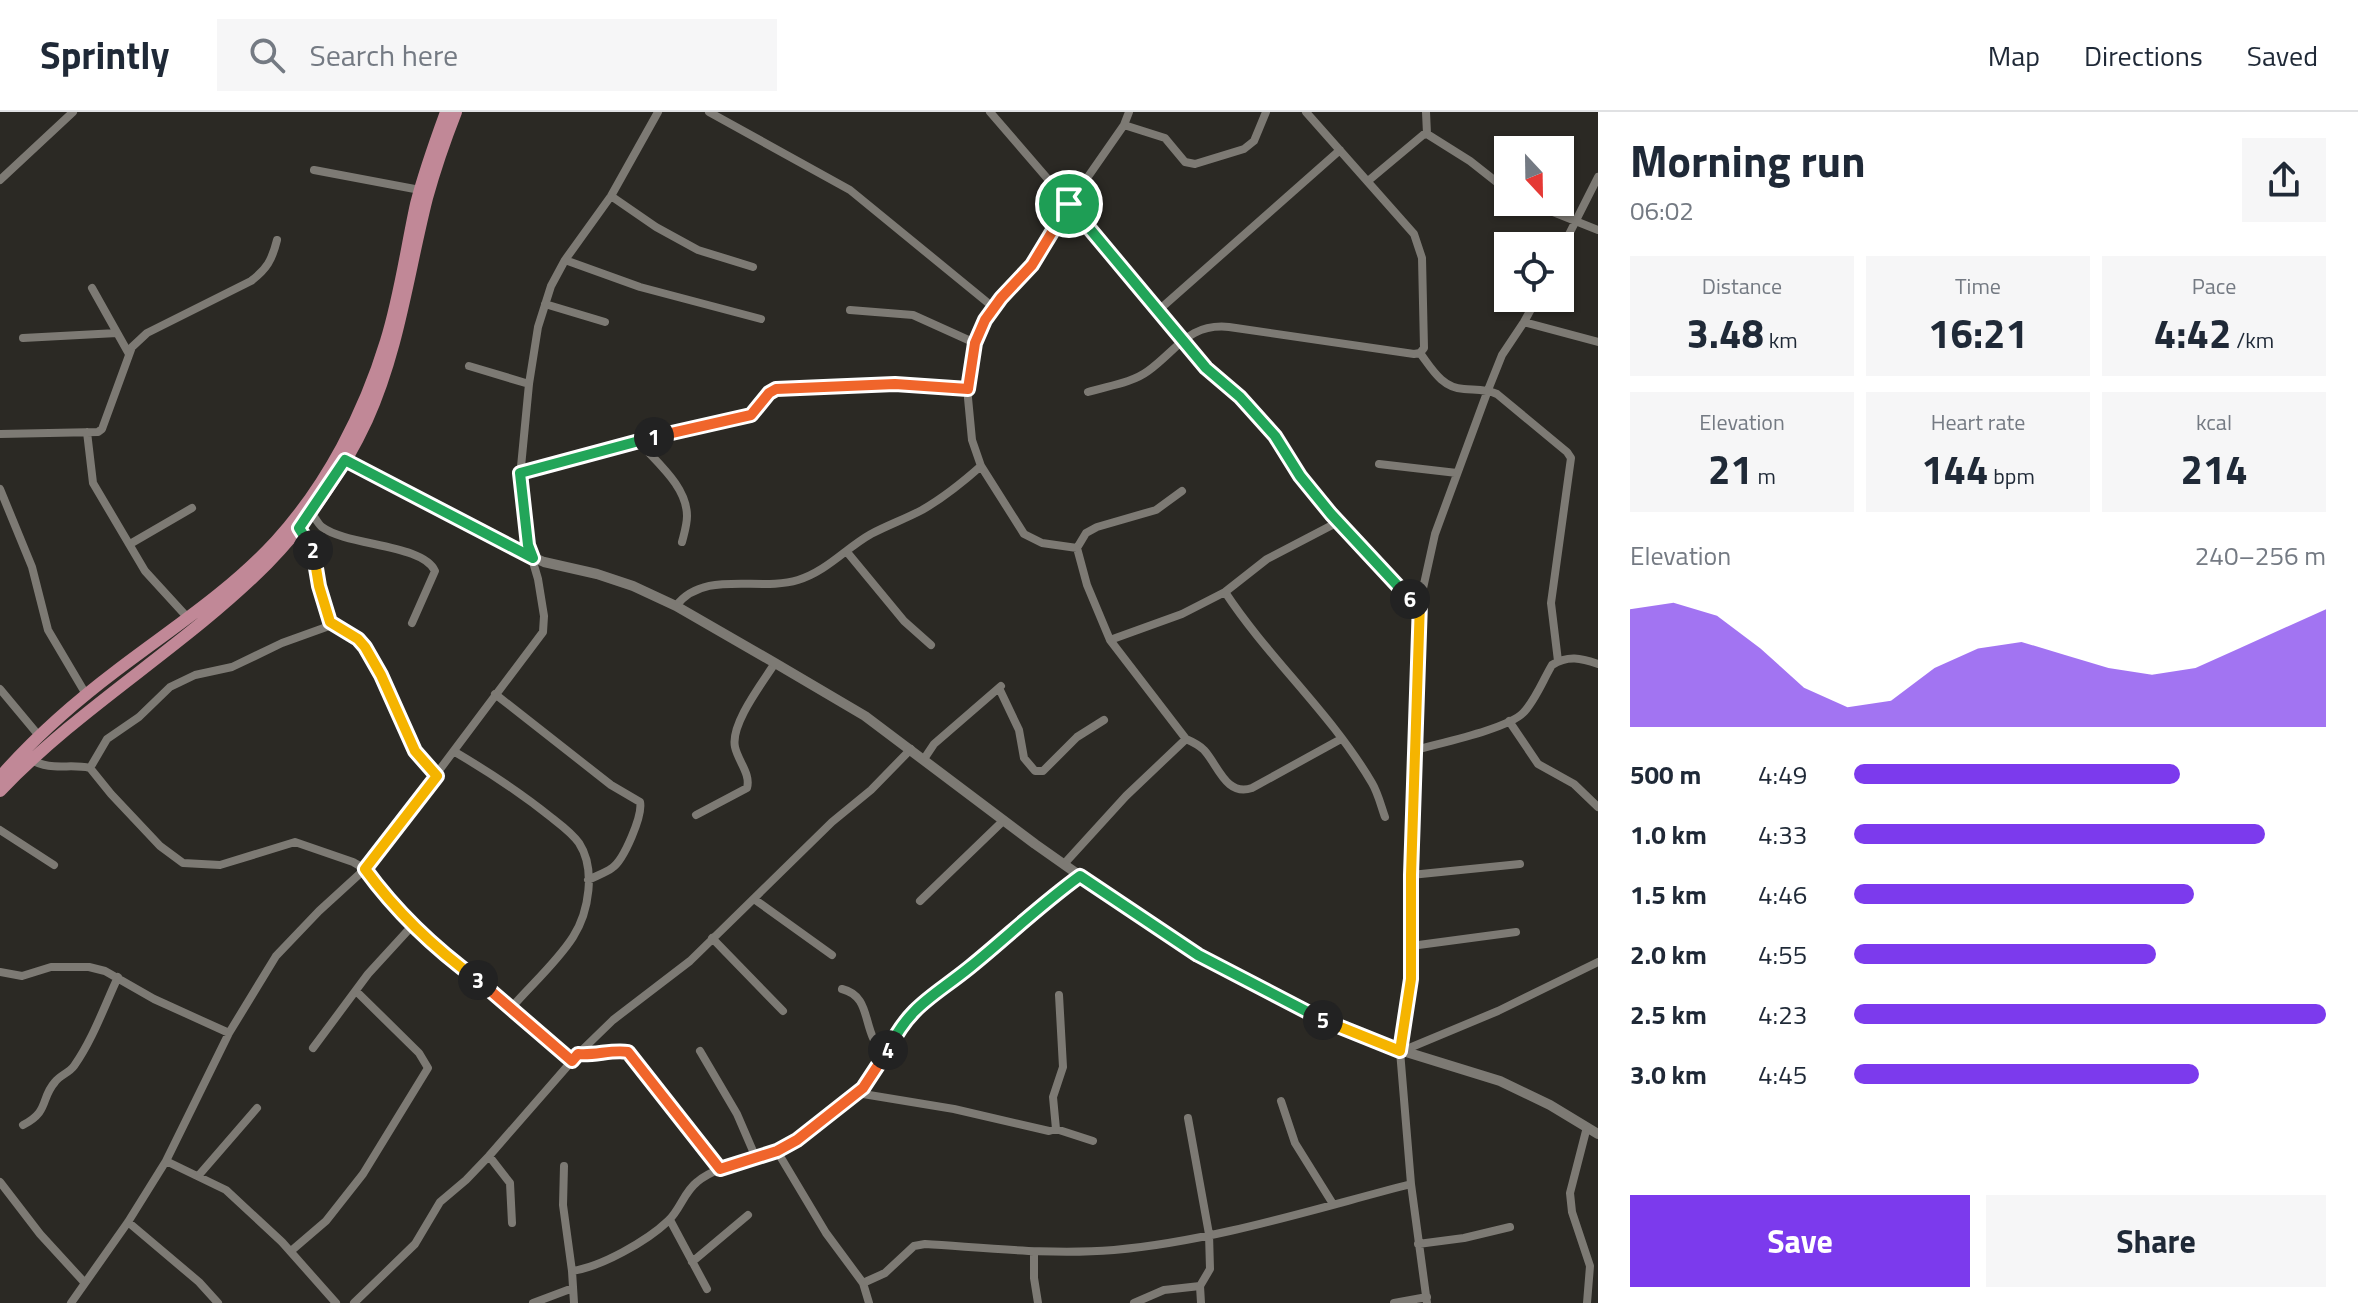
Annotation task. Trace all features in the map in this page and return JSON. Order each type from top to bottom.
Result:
[{"type":"main road","points":[[0,777],[87,696],[239,577],[276,541],[336,457],[357,417],[387,340],[420,190],[446,112]]},
{"type":"main road","points":[[0,791],[30,759],[242,587],[311,512],[366,422],[397,338],[427,199],[456,112]]},
{"type":"street","points":[[0,180],[73,112]]},
{"type":"street","points":[[71,1303],[166,1161],[229,1033],[276,956],[365,869],[455,752],[495,694],[539,642],[544,616],[528,545],[520,473],[538,327],[565,260],[611,196],[658,112]]},
{"type":"street","points":[[709,112],[850,190],[993,307]]},
{"type":"street","points":[[990,112],[1160,309],[1206,368],[1240,397],[1275,436],[1300,476],[1338,522],[1408,598],[1420,602]]},
{"type":"street","points":[[1077,548],[1042,543],[1024,534],[981,466],[972,440],[968,389],[975,343],[993,307],[1032,265],[1069,204],[1124,125],[1129,112]]},
{"type":"street","points":[[1124,125],[1165,138],[1185,162],[1195,164],[1244,149],[1254,141],[1266,112]]},
{"type":"street","points":[[1088,392],[1146,373],[1194,331],[1216,326],[1414,354],[1424,348],[1422,258],[1414,234],[1306,112]]},
{"type":"street","points":[[1426,112],[1427,134]]},
{"type":"street","points":[[1368,181],[1427,134]]},
{"type":"street","points":[[1427,134],[1494,180]]},
{"type":"street","points":[[1160,309],[1340,150]]},
{"type":"street","points":[[314,170],[420,190]]},
{"type":"street","points":[[1570,232],[1598,177]]},
{"type":"street","points":[[611,196],[656,227],[698,250],[753,267]]},
{"type":"street","points":[[1559,216],[1598,230]]},
{"type":"street","points":[[0,434],[98,432],[106,424],[132,347],[147,333],[251,281],[266,270],[277,240]]},
{"type":"street","points":[[565,260],[654,291],[761,319]]},
{"type":"street","points":[[92,288],[129,354]]},
{"type":"street","points":[[545,304],[605,322]]},
{"type":"street","points":[[850,310],[913,315],[975,343]]},
{"type":"street","points":[[1394,1303],[1427,1300],[1411,1184],[1400,1051],[1411,979],[1411,875],[1420,602],[1435,534],[1488,390],[1502,355],[1529,312]]},
{"type":"street","points":[[1524,322],[1598,342]]},
{"type":"street","points":[[23,338],[117,333]]},
{"type":"street","points":[[1420,353],[1440,380],[1458,389],[1488,390],[1571,458],[1551,603],[1558,661]]},
{"type":"street","points":[[469,366],[529,384]]},
{"type":"street","points":[[520,473],[751,415],[776,389],[895,384],[968,389]]},
{"type":"street","points":[[87,432],[93,483],[145,571],[188,618]]},
{"type":"street","points":[[638,441],[672,479],[684,499],[687,517],[682,542]]},
{"type":"street","points":[[345,460],[533,558],[621,582],[676,606],[775,663],[865,716],[1080,876],[1198,955],[1327,1022],[1400,1051],[1500,1081],[1550,1105],[1598,1134]]},
{"type":"street","points":[[1379,464],[1457,473]]},
{"type":"street","points":[[676,606],[683,596],[711,585],[795,581],[814,574],[871,534],[944,496],[981,466]]},
{"type":"street","points":[[0,489],[32,567],[48,630],[87,696]]},
{"type":"street","points":[[1182,491],[1156,510],[1097,527],[1086,533],[1077,548],[1087,585],[1110,640],[1186,739],[1207,753],[1231,786],[1240,790],[1252,788],[1341,739]]},
{"type":"street","points":[[130,544],[192,508]]},
{"type":"street","points":[[311,512],[322,527],[342,536],[415,555],[432,565],[435,571],[428,592],[412,623]]},
{"type":"street","points":[[1110,640],[1182,614],[1225,592],[1267,559],[1338,522]]},
{"type":"street","points":[[299,528],[312,546],[319,586],[332,625],[358,639],[365,647],[415,751],[437,776]]},
{"type":"street","points":[[847,552],[904,621],[931,645]]},
{"type":"street","points":[[1225,592],[1239,613],[1325,714],[1374,786],[1385,817]]},
{"type":"street","points":[[90,768],[107,739],[139,717],[170,687],[195,675],[232,667],[282,643],[332,625]]},
{"type":"street","points":[[1416,750],[1509,721],[1526,711],[1552,665],[1558,661],[1571,658],[1598,664]]},
{"type":"street","points":[[696,815],[747,788],[748,782],[734,738],[738,725],[775,663]]},
{"type":"street","points":[[924,759],[934,744],[1000,687],[1019,730],[1024,758],[1035,771],[1043,771],[1077,737],[1104,720]]},
{"type":"street","points":[[0,689],[40,737]]},
{"type":"street","points":[[495,694],[611,785],[640,802],[642,810],[614,867],[588,880]]},
{"type":"street","points":[[1509,721],[1538,764],[1574,784],[1598,807]]},
{"type":"street","points":[[1064,864],[1126,796],[1186,739]]},
{"type":"street","points":[[354,1303],[415,1244],[440,1202],[489,1156],[575,1057],[613,1020],[690,961],[911,749]]},
{"type":"street","points":[[455,752],[530,800],[572,834],[585,854],[588,880],[585,910],[574,936],[512,1007]]},
{"type":"street","points":[[30,759],[55,768],[90,768]]},
{"type":"street","points":[[90,768],[160,846],[183,863],[220,865],[295,842],[365,869],[391,905],[433,947],[575,1057],[628,1052],[720,1169]]},
{"type":"street","points":[[920,901],[1004,820]]},
{"type":"street","points":[[0,830],[54,865]]},
{"type":"street","points":[[1411,875],[1520,864]]},
{"type":"street","points":[[572,1271],[614,1256],[670,1220],[699,1180],[720,1169],[777,1151],[797,1140],[857,1093],[873,1076],[904,1020],[919,1005],[967,970],[1040,905],[1080,876]]},
{"type":"street","points":[[754,899],[832,955]]},
{"type":"street","points":[[313,1048],[356,991],[412,926]]},
{"type":"street","points":[[1411,946],[1516,932]]},
{"type":"street","points":[[712,938],[783,1011]]},
{"type":"street","points":[[1400,1051],[1498,1011],[1598,962]]},
{"type":"street","points":[[0,972],[22,976],[51,967],[89,967],[118,977],[154,999],[229,1033]]},
{"type":"street","points":[[23,1125],[38,1116],[52,1084],[72,1069],[118,977]]},
{"type":"street","points":[[842,989],[860,998],[871,1038],[885,1055]]},
{"type":"street","points":[[291,1251],[326,1221],[363,1174],[428,1068],[419,1053],[356,991]]},
{"type":"street","points":[[1056,1129],[1053,1097],[1063,1067],[1059,995]]},
{"type":"street","points":[[700,1051],[737,1114],[756,1158]]},
{"type":"street","points":[[857,1093],[975,1113],[1049,1131],[1056,1129],[1093,1141]]},
{"type":"street","points":[[1281,1101],[1295,1143],[1333,1204]]},
{"type":"street","points":[[199,1175],[257,1108]]},
{"type":"street","points":[[1188,1118],[1209,1234],[1210,1269],[1200,1286],[1201,1303]]},
{"type":"street","points":[[1587,1127],[1570,1193],[1572,1212],[1590,1266],[1587,1303]]},
{"type":"street","points":[[777,1151],[826,1233],[863,1283],[869,1303]]},
{"type":"street","points":[[489,1156],[510,1183],[512,1223]]},
{"type":"street","points":[[166,1161],[226,1190],[291,1251],[336,1303]]},
{"type":"street","points":[[564,1166],[563,1205],[574,1303]]},
{"type":"street","points":[[0,1182],[40,1234],[84,1282]]},
{"type":"street","points":[[863,1283],[885,1273],[914,1246],[925,1244],[1034,1252],[1115,1249],[1209,1234],[1411,1184]]},
{"type":"street","points":[[692,1262],[748,1215]]},
{"type":"street","points":[[670,1220],[707,1289]]},
{"type":"street","points":[[128,1222],[199,1282],[215,1302]]},
{"type":"street","points":[[1418,1244],[1464,1238],[1510,1227]]},
{"type":"street","points":[[1034,1252],[1038,1303]]},
{"type":"street","points":[[1134,1303],[1164,1290],[1200,1286]]},
{"type":"street","points":[[533,1303],[573,1288]]},
{"type":"route","points":[[1069,204],[1160,309],[1206,368],[1240,397],[1275,436],[1300,476],[1331,514],[1408,598],[1420,602],[1411,875],[1411,979],[1400,1051],[1327,1022],[1198,955],[1080,876],[1040,905],[967,970],[919,1005],[904,1020],[873,1076],[857,1093],[797,1140],[777,1151],[720,1169],[628,1052],[578,1054],[572,1061],[494,991],[433,947],[391,905],[365,869],[437,776],[415,751],[365,647],[358,639],[330,622],[319,586],[312,546],[299,528],[345,460],[533,558],[528,545],[520,473],[629,443],[751,415],[776,389],[895,384],[968,389],[975,343],[985,320],[1032,265],[1069,204]]}]
